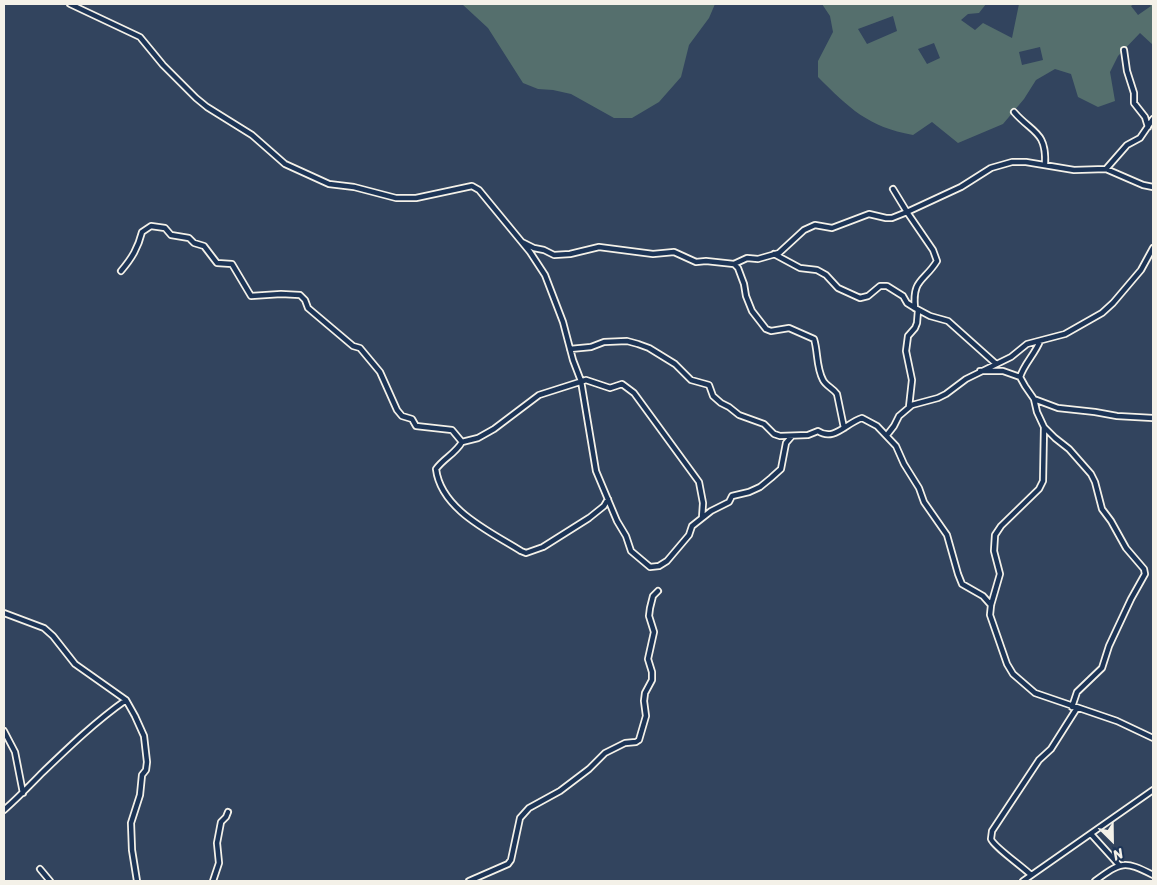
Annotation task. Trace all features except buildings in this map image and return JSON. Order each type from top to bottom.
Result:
[{"type":"street","points":[[70,4],[140,37],[168,71],[196,98],[252,135],[285,164],[329,184],[354,187],[396,198],[416,198],[472,186],[479,190],[530,252],[545,275],[561,316],[581,381],[596,471],[631,551],[650,567],[659,566],[667,560],[689,535],[692,526],[702,518],[729,502],[732,496],[750,492],[771,478],[781,468],[786,443],[792,436]]},
{"type":"street","points":[[1124,50],[1127,71],[1134,93],[1134,103],[1145,117],[1148,127]]},
{"type":"street","points":[[1014,112],[1039,133],[1044,151],[1045,166]]},
{"type":"street","points":[[1106,169],[1127,145],[1140,138],[1153,119]]},
{"type":"street","points":[[521,242],[554,255],[570,254],[599,247],[653,254],[674,252],[696,262],[706,261],[734,264],[747,258],[758,258],[779,253],[804,230],[815,226],[832,228],[869,214],[892,218],[961,187],[991,168],[1012,162],[1074,170],[1106,169],[1129,180],[1153,187]]},
{"type":"street","points":[[893,189],[933,250],[937,261],[916,286],[914,296],[916,328],[908,336],[906,351],[912,380],[909,407]]},
{"type":"street","points":[[121,271],[133,257],[139,245],[142,232],[151,226],[165,228],[171,235],[189,238],[194,244],[204,246],[217,262],[232,264],[251,296],[300,295],[305,300],[308,308],[353,346],[360,348],[380,372],[397,410],[402,416],[412,419],[416,426],[452,430],[462,442]]},
{"type":"street","points":[[886,435],[894,426],[899,416],[909,407],[938,398],[980,371],[1011,357],[1027,344],[1065,334],[1102,313],[1141,270],[1153,248]]},
{"type":"street","points":[[774,254],[800,268],[817,270],[826,275],[838,288],[860,298],[868,296],[880,286],[886,286],[903,296],[916,309],[930,316],[948,321],[995,363]]},
{"type":"street","points":[[734,264],[738,268],[752,310],[766,329],[771,331],[789,328],[814,338],[822,378],[826,385],[837,394],[844,428]]},
{"type":"street","points":[[570,349],[591,347],[604,342],[627,341],[649,348],[675,364],[691,380],[709,385],[713,396],[739,415],[764,424],[774,434],[780,436],[808,435],[818,431],[824,435],[833,434],[853,420],[862,418],[877,426],[896,446],[904,464],[919,488],[924,502],[947,535],[962,584],[983,596],[991,605]]},
{"type":"street","points":[[1020,377],[1040,341]]},
{"type":"street","points":[[980,371],[1003,371],[1020,377],[1034,399],[1044,427],[1043,481],[1039,489],[1001,526],[996,535],[994,551],[1000,574],[990,615],[1007,664],[1013,674],[1035,693],[1116,721],[1153,738]]},
{"type":"street","points":[[462,442],[478,438],[494,429],[540,395],[586,380],[610,388],[622,384],[634,393],[699,482],[703,503],[702,518]]},
{"type":"street","points":[[1034,399],[1058,408],[1117,416],[1153,418]]},
{"type":"street","points":[[1031,876],[995,846],[991,839],[992,831],[1039,760],[1051,749],[1075,708],[1077,692],[1102,668],[1109,646],[1130,599],[1145,574],[1144,569],[1126,548],[1111,520],[1102,509],[1091,474],[1069,448],[1044,427]]},
{"type":"street","points":[[462,442],[456,451],[441,462],[436,469],[440,484],[447,496],[470,520],[526,553],[543,547],[589,518],[604,506],[608,498]]},
{"type":"street","points":[[469,881],[508,864],[511,860],[520,818],[529,808],[560,791],[589,769],[605,753],[625,743],[639,740],[646,716],[645,693],[652,680],[648,659],[654,632],[649,616],[650,608],[653,596],[658,591]]},
{"type":"street","points":[[4,613],[44,628],[76,664],[126,700],[144,736],[146,770],[142,775],[140,795],[131,823],[137,881]]},
{"type":"street","points":[[4,810],[109,712],[126,700]]},
{"type":"street","points":[[4,731],[15,752],[23,793]]},
{"type":"street","points":[[1023,881],[1153,790]]},
{"type":"street","points":[[213,881],[219,863],[217,843],[221,822],[226,818],[228,812]]},
{"type":"street","points":[[1091,834],[1119,865]]},
{"type":"street","points":[[1095,881],[1119,865],[1128,864],[1153,874]]},
{"type":"street","points":[[40,869],[50,881]]},
{"type":"green space","points":[[462,4],[715,4],[709,18],[689,45],[681,77],[659,102],[632,118],[614,118],[571,94],[538,89],[523,83],[488,28]]},
{"type":"green space","points":[[822,4],[986,4],[979,13],[968,14],[961,20],[975,30],[983,23],[1012,38],[1019,4],[1134,4],[1131,6],[1138,15],[1151,6],[1149,4],[1153,4],[1153,45],[1140,33],[1118,56],[1110,72],[1115,101],[1098,107],[1078,97],[1071,74],[1055,69],[1036,80],[1024,99],[1003,124],[958,143],[932,122],[913,135],[884,127],[860,115],[829,88],[818,77],[818,61],[833,32],[830,16]],"holes":[[[893,16],[897,31],[867,44],[858,29]],[[934,43],[940,58],[927,64],[918,49]],[[1040,47],[1043,60],[1022,65],[1019,52]]]}]
